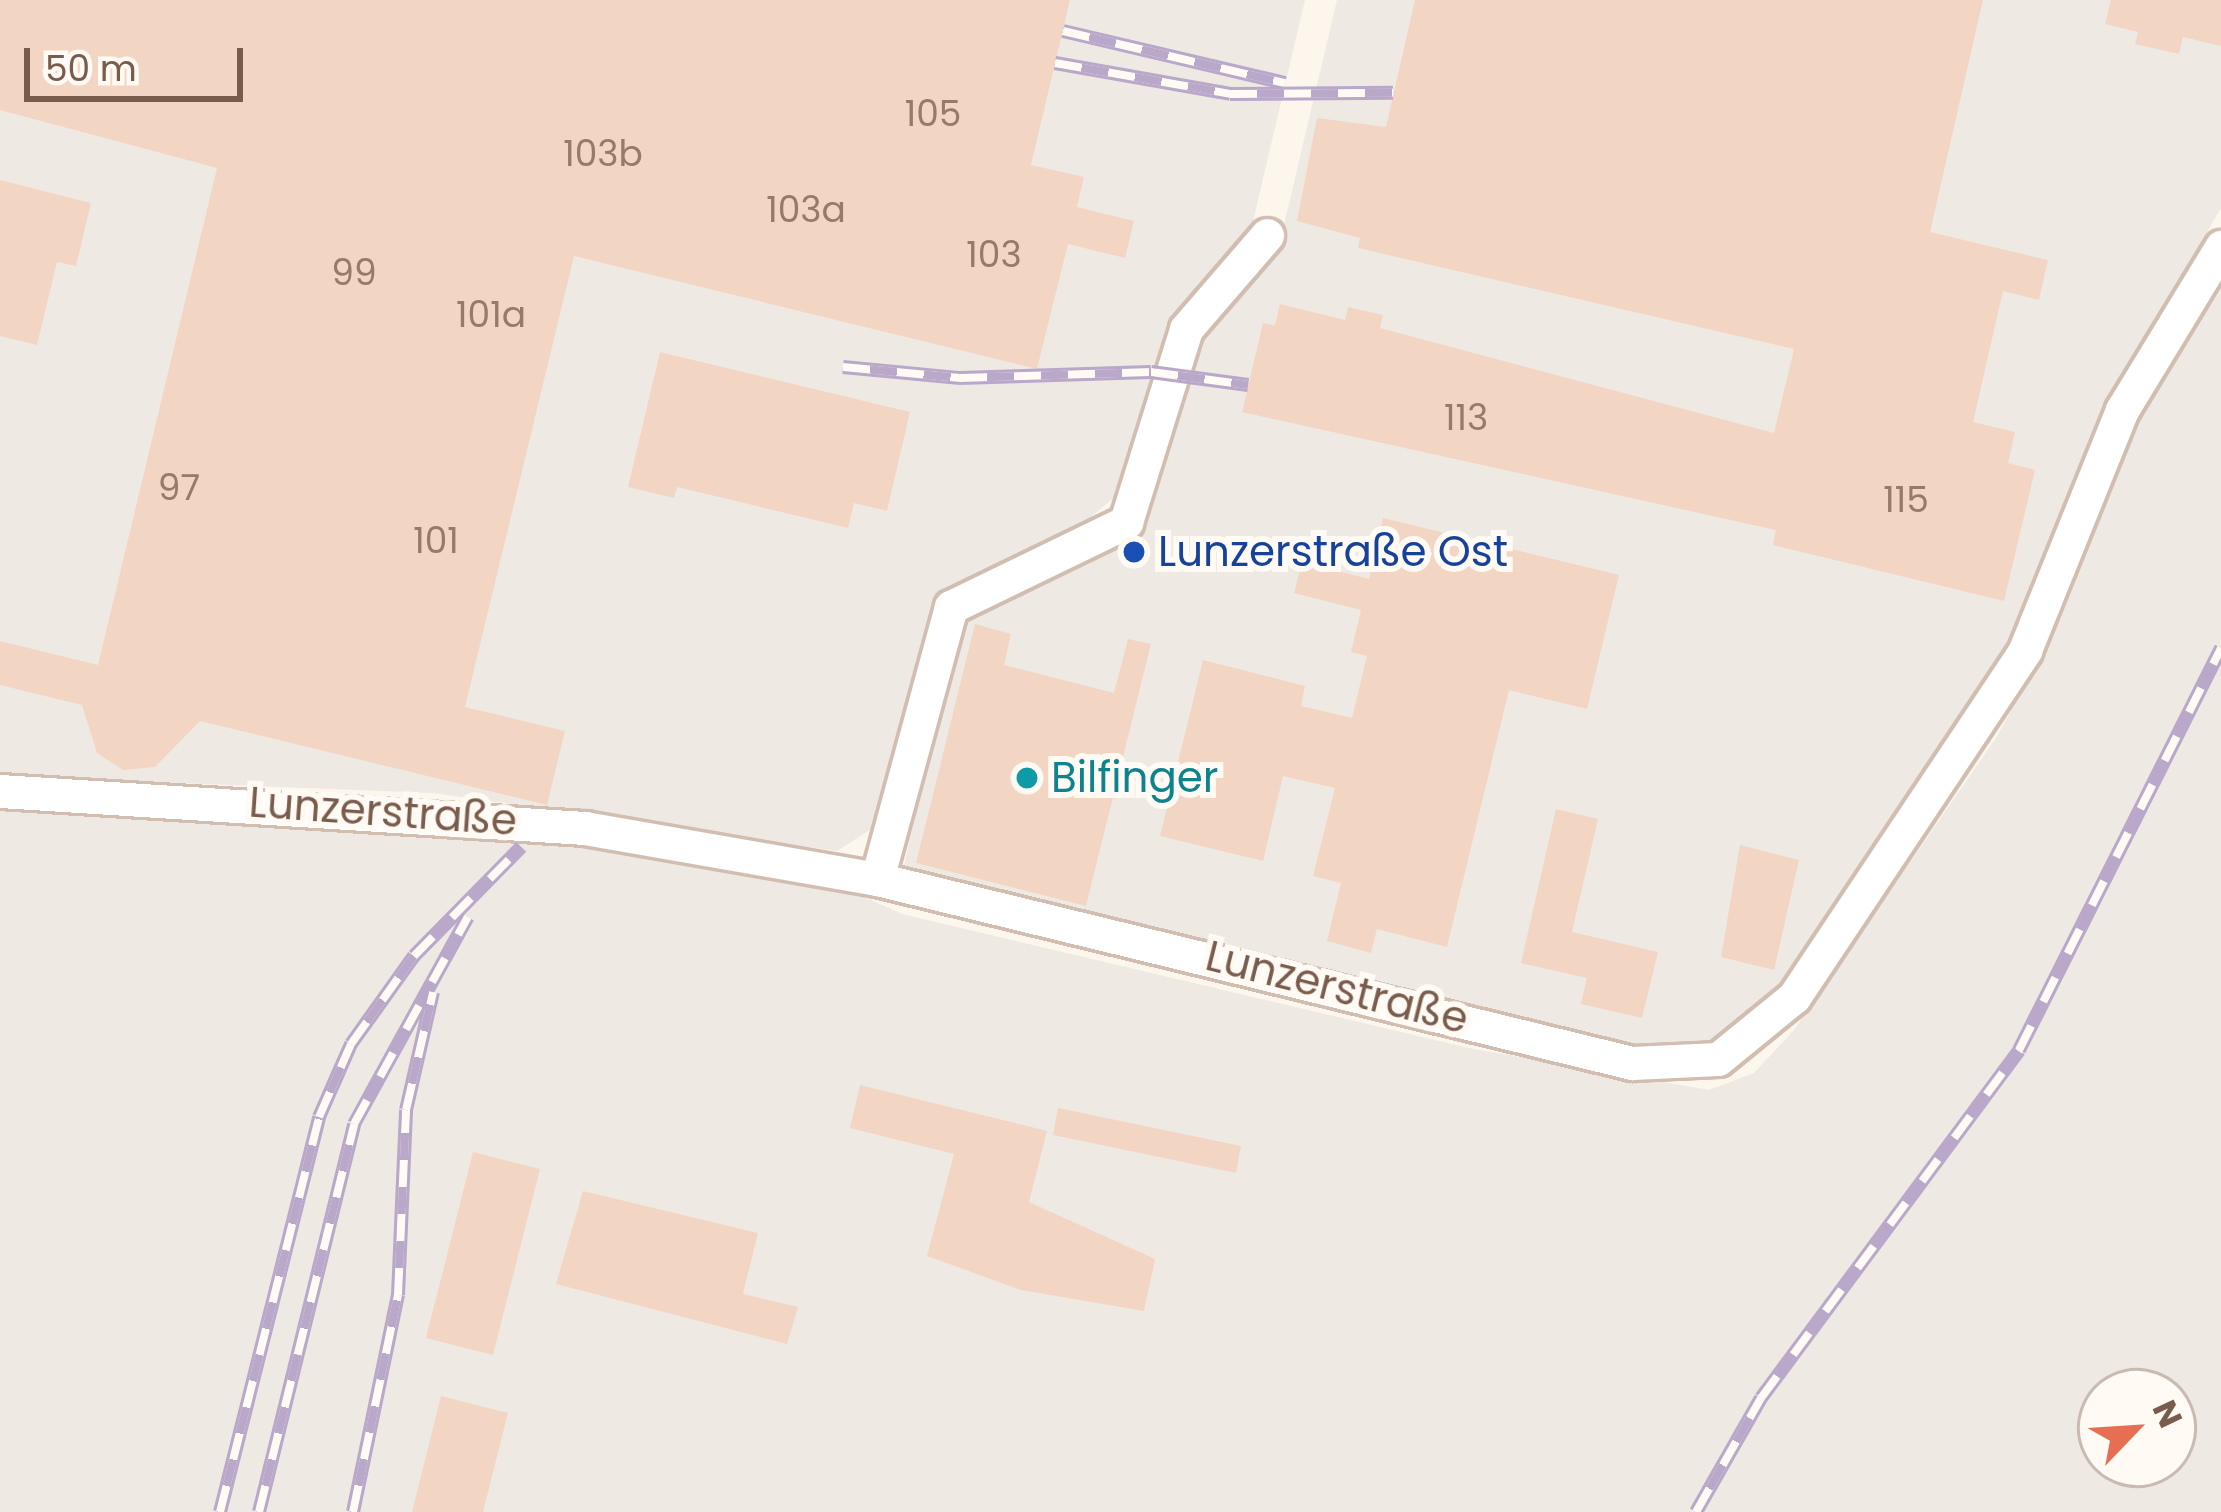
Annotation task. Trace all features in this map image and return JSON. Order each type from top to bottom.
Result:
[{"type":"street","points":[[877,879],[951,607],[1126,522],[1186,329],[1267,235]]},
{"type":"street","name":"Lunzerstraße","points":[[0,791],[512,820],[877,879],[1632,1063],[1718,1059],[1793,997],[2025,650],[2122,410],[2221,248]]},
{"type":"shaded area","points":[[0,0],[1305,0],[1251,230],[1167,323],[1123,490],[1080,526],[934,595],[873,828],[837,851],[433,793],[0,776]]},
{"type":"shaded area","points":[[1337,0],[2221,0],[2221,208],[2119,384],[2023,622],[1782,985],[1706,1044],[1643,1047],[904,866],[960,617],[1133,534],[1152,509],[1191,357],[1278,250]]},
{"type":"shaded area","points":[[2221,290],[2221,1512],[0,1512],[0,810],[506,835],[835,884],[902,914],[1469,1048],[1709,1090],[1754,1073],[1794,1030],[1996,738],[2051,638],[2147,403]]},
{"type":"building","points":[[0,0],[1070,0],[1031,165],[1084,177],[1077,207],[1134,221],[1125,258],[1068,244],[1037,369],[574,256],[465,707],[565,731],[547,805],[200,721],[155,767],[123,770],[97,753],[82,705],[0,685],[0,641],[98,665],[217,168],[0,110]]},
{"type":"building","points":[[1415,0],[1983,0],[1930,232],[2048,260],[2039,300],[2003,291],[1973,422],[2015,432],[2008,463],[2035,470],[2004,601],[1773,545],[1776,530],[1242,412],[1263,323],[1275,325],[1280,304],[1345,320],[1348,307],[1383,315],[1380,328],[1774,433],[1794,349],[1358,248],[1360,238],[1297,221],[1317,118],[1386,127]]},
{"type":"building","points":[[2111,0],[2221,0],[2221,46],[2183,37],[2179,54],[2135,44],[2138,32],[2105,24]]},
{"type":"building","points":[[0,180],[91,203],[76,266],[57,262],[37,345],[0,336]]},
{"type":"building","points":[[660,352],[910,412],[887,511],[854,503],[848,528],[677,487],[674,498],[628,487]]},
{"type":"building","points":[[1383,518],[1619,575],[1587,709],[1509,690],[1447,947],[1377,929],[1371,953],[1327,941],[1341,883],[1313,876],[1335,788],[1283,776],[1263,861],[1160,836],[1203,660],[1305,686],[1301,706],[1352,718],[1367,656],[1351,652],[1361,610],[1294,593],[1302,562],[1369,579]]},
{"type":"building","name":"Bilfinger","points":[[975,624],[1011,634],[1004,665],[1114,693],[1128,639],[1151,644],[1086,906],[916,863]]},
{"type":"building","points":[[1556,809],[1598,819],[1572,932],[1658,952],[1642,1018],[1581,1004],[1587,978],[1521,963]]},
{"type":"building","points":[[1740,845],[1799,860],[1774,970],[1721,957]]},
{"type":"building","points":[[860,1085],[1047,1131],[1029,1202],[1155,1259],[1144,1311],[1021,1290],[927,1256],[954,1154],[850,1128]]},
{"type":"building","points":[[1058,1108],[1241,1146],[1236,1173],[1053,1135]]},
{"type":"building","points":[[473,1152],[540,1169],[493,1355],[426,1338]]},
{"type":"building","points":[[583,1191],[758,1233],[743,1294],[798,1307],[787,1344],[556,1284]]},
{"type":"building","points":[[441,1396],[508,1413],[483,1512],[412,1512]]},
{"type":"railway","points":[[1063,31],[1285,83]]},
{"type":"railway","points":[[1055,63],[1230,94],[1393,93]]},
{"type":"railway","points":[[843,367],[960,378],[1151,372],[1248,385]]},
{"type":"railway","points":[[1696,1512],[1761,1398],[2019,1050],[2221,648]]},
{"type":"railway","points":[[220,1512],[319,1117],[351,1044],[414,956],[521,847]]},
{"type":"railway","points":[[259,1512],[354,1124],[468,917]]},
{"type":"railway","points":[[353,1512],[398,1295],[406,1110],[433,992]]},
{"type":"place","name":"Lunzerstraße Ost","points":[[1134,552]]},
{"type":"place","name":"Bilfinger","points":[[1027,778]]}]
